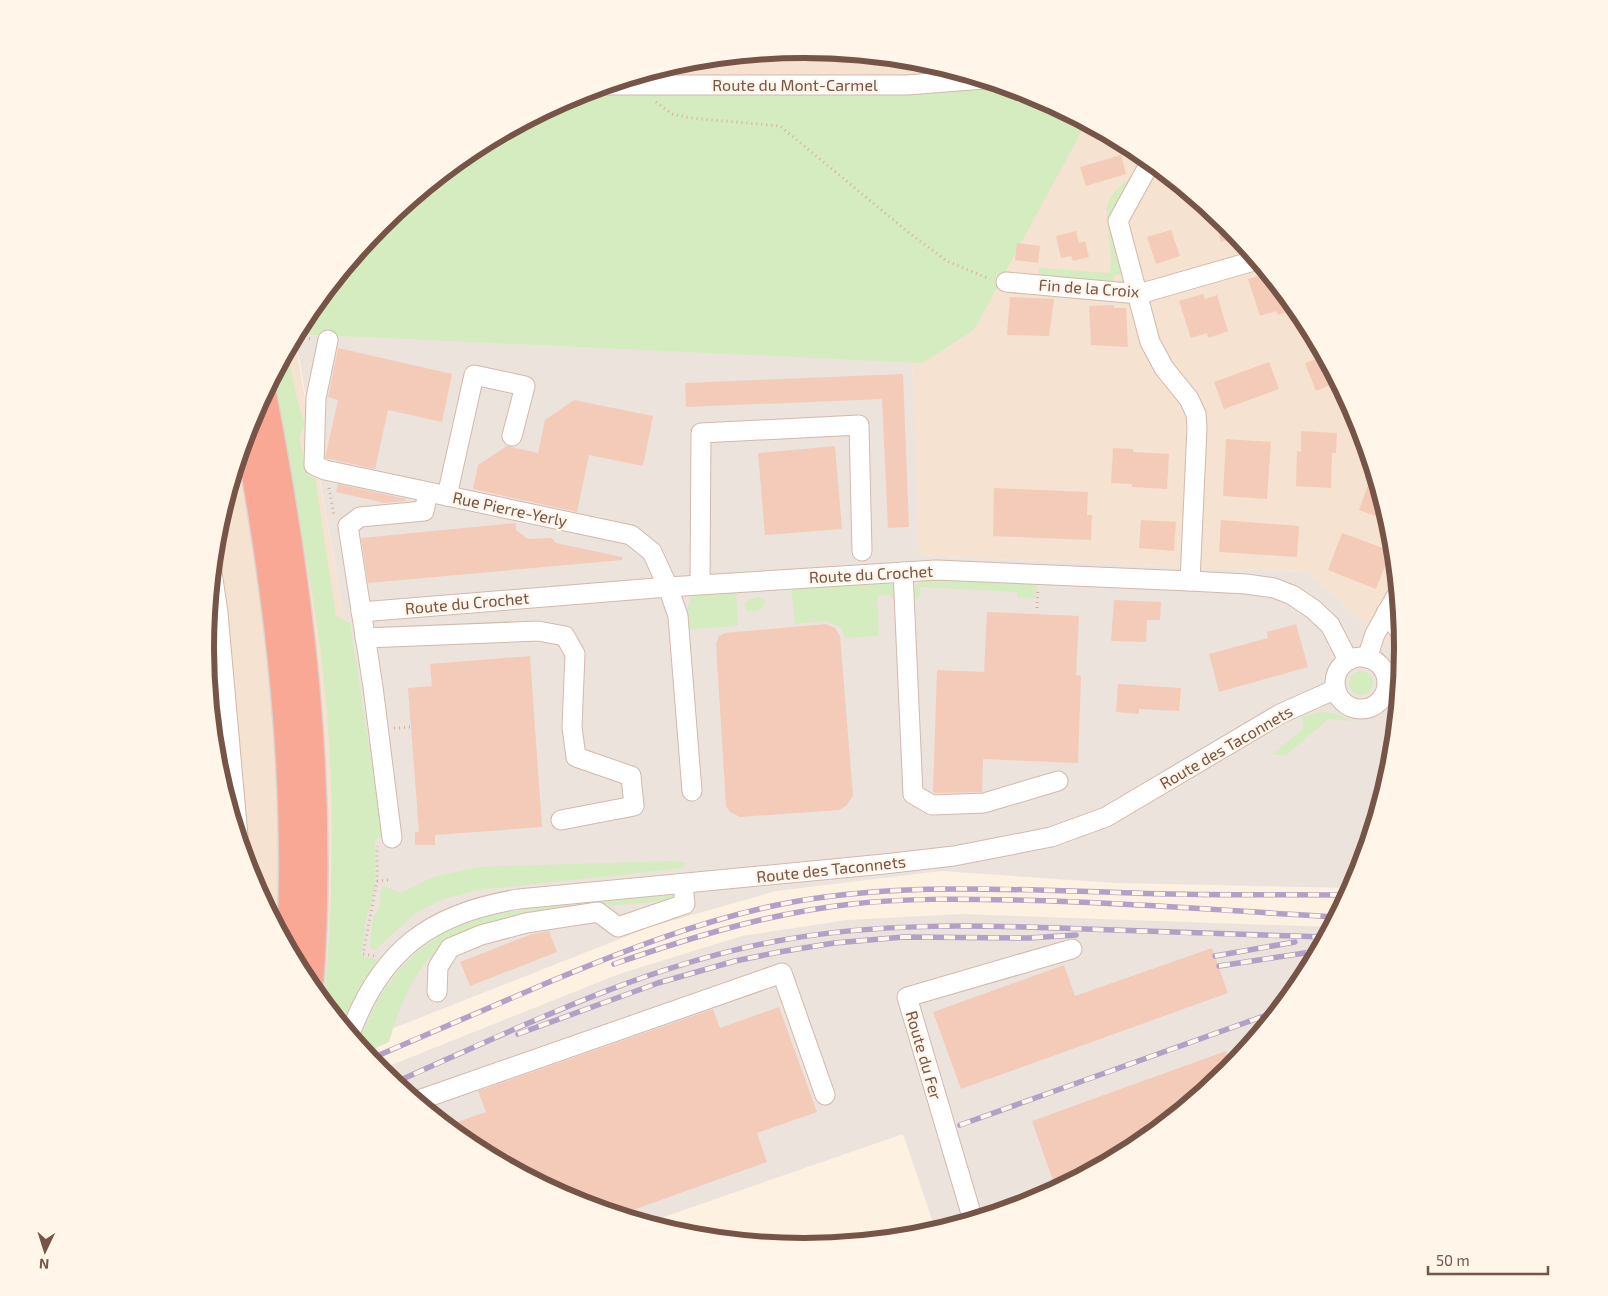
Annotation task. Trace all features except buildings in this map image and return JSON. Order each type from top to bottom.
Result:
[{"type":"highway","points":[[265,406],[294,574],[308,694],[315,826],[314,914],[311,972]]},
{"type":"highway","points":[[250,445],[272,578],[286,696],[293,826],[290,938]]},
{"type":"street","name":"Route du Mont-Carmel","points":[[627,85],[907,85],[965,80]]},
{"type":"street","points":[[1147,168],[1118,221],[1139,294],[1150,342],[1156,355],[1189,399],[1196,414],[1197,428],[1190,581]]},
{"type":"street","name":"Fin de la Croix","points":[[1006,282],[1139,294],[1250,262]]},
{"type":"street","points":[[325,470],[314,465],[316,398],[328,340]]},
{"type":"street","points":[[447,496],[474,375],[525,386],[512,436]]},
{"type":"street","points":[[700,584],[701,434],[860,425],[862,552]]},
{"type":"street","name":"Rue Pierre-Yerly","points":[[325,470],[631,535],[652,552],[668,586],[678,616],[692,792]]},
{"type":"street","points":[[392,838],[366,638],[348,526],[360,517],[424,511],[428,493]]},
{"type":"street","name":"Route du Crochet","points":[[361,612],[668,586],[936,570],[1190,581],[1246,584],[1274,588],[1292,595],[1314,609],[1330,625],[1348,660]]},
{"type":"street","points":[[902,572],[913,794],[932,805],[984,803],[1058,781]]},
{"type":"street","points":[[216,602],[220,636],[230,786]]},
{"type":"street","points":[[1367,658],[1375,634],[1392,602]]},
{"type":"street","points":[[1386,613],[1393,623]]},
{"type":"street","points":[[366,638],[538,631],[565,636],[575,654],[572,727],[576,757],[631,776],[634,806],[561,820]]},
{"type":"street","points":[[1367,658],[1393,677],[1386,691],[1390,698],[1373,706],[1356,708],[1342,700],[1336,689],[1337,671],[1348,660],[1367,658]]},
{"type":"street","name":"Route des Taconnets","points":[[353,1028],[363,1002],[387,965],[419,935],[461,912],[519,899],[954,856],[1051,837],[1106,817],[1280,714],[1336,689]]},
{"type":"street","points":[[437,992],[438,967],[450,948],[481,935],[526,922],[598,912],[618,927],[685,904],[683,884]]},
{"type":"street","name":"Route du Fer","points":[[971,1214],[907,997],[1072,949]]},
{"type":"street","points":[[423,1099],[782,973],[825,1094]]},
{"type":"path","points":[[672,114],[711,121],[780,126],[908,232],[947,261],[990,279],[993,287],[1000,288],[1006,282]]},
{"type":"path","points":[[325,470],[335,518],[348,526]]},
{"type":"path","points":[[1037,608],[1038,596]]},
{"type":"path","points":[[379,959],[362,954],[369,914],[374,904],[377,881],[377,841],[392,838]]},
{"type":"path","points":[[377,881],[388,880]]},
{"type":"shaded area","points":[[765,59],[843,59],[919,69],[994,89],[1030,102],[1065,118],[1132,157],[1193,204],[1222,230],[1248,259],[1295,320],[1334,387],[1350,422],[1363,458],[1383,533],[1393,609],[1394,649],[1307,572],[918,556],[912,362],[390,227],[415,204],[476,157],[543,118],[578,102],[614,89],[689,69]]},
{"type":"shaded area","points":[[304,334],[912,362],[919,556],[1307,572],[1394,649],[1393,687],[1383,763],[1374,801],[1363,838],[1344,888],[1116,883],[941,871],[776,891],[650,927],[376,1035],[377,1056],[334,1004],[353,814],[342,607],[297,346]]},
{"type":"shaded area","points":[[296,348],[342,607],[353,814],[334,1004],[313,976],[293,943],[274,909],[258,874],[234,801],[225,763],[215,687],[213,648],[215,609],[225,533],[234,495],[258,422],[274,387]]},
{"type":"shaded area","points":[[962,914],[1324,927],[1295,976],[1248,1037],[1222,1066],[1163,1116],[1132,1139],[1065,1178],[1030,1194],[994,1207],[933,1224],[903,1134],[657,1219],[578,1194],[543,1178],[509,1159],[476,1139],[445,1116],[387,1067],[619,974],[742,936],[847,920]]},
{"type":"green space","points":[[988,87],[1030,102],[1083,128],[974,330],[922,363],[304,334],[313,320],[360,259],[386,230],[415,204],[476,157],[543,118],[578,102],[610,90],[896,94]]},
{"type":"green space","points":[[1137,172],[1115,211],[1126,273],[1115,275],[1113,279],[1114,282],[1118,282],[1126,276],[1125,281],[1121,284],[1043,278],[1039,275],[1039,268],[1109,273],[1111,260],[1107,221],[1108,204],[1117,190]]},
{"type":"green space","points":[[289,360],[296,396],[305,424],[299,436],[307,475],[315,477],[336,616],[350,623],[383,837],[375,839],[375,882],[372,902],[367,915],[361,955],[378,961],[362,987],[348,1022],[325,992],[332,861],[330,766],[323,672],[301,532],[274,388]]},
{"type":"green space","points":[[931,578],[1037,583],[1036,598],[1017,597],[1017,592],[920,587],[919,599],[916,599],[913,591],[915,588],[920,582]]},
{"type":"green space","points":[[887,581],[894,588],[896,595],[895,598],[891,598],[891,595],[877,596],[879,636],[845,638],[841,627],[826,621],[795,624],[791,586]]},
{"type":"green space","points":[[736,591],[738,626],[690,629],[688,609],[692,597],[696,594]]},
{"type":"green space","points":[[758,597],[765,600],[763,606],[753,612],[747,611],[744,605],[748,600]]},
{"type":"green space","points":[[1361,671],[1370,674],[1373,683],[1370,692],[1361,695],[1352,692],[1349,683],[1352,674]]},
{"type":"green space","points":[[1321,712],[1332,713],[1354,721],[1328,719],[1285,756],[1272,754],[1304,729],[1302,717]]},
{"type":"green space","points":[[673,861],[687,863],[683,868],[477,890],[440,900],[413,915],[375,950],[370,947],[373,918],[380,906],[381,889],[384,886],[401,893],[430,878],[479,867]]},
{"type":"green space","points":[[674,895],[671,900],[540,916],[504,923],[472,933],[445,947],[425,963],[408,991],[389,1042],[372,1050],[361,1039],[372,1011],[382,994],[392,979],[419,951],[450,930],[464,924],[493,915],[539,908]]},
{"type":"railway","points":[[377,1056],[571,973],[658,939],[747,912],[821,897],[910,890],[955,889],[1340,895]]},
{"type":"railway","points":[[614,964],[673,944],[791,913],[852,904],[893,901],[954,899],[1055,901],[1330,917]]},
{"type":"railway","points":[[401,1080],[534,1020],[629,982],[727,952],[815,935],[892,928],[969,926],[1318,937]]},
{"type":"railway","points":[[518,1034],[658,983],[735,961],[779,952],[834,943],[904,937],[1029,938],[1076,935]]},
{"type":"railway","points":[[1215,956],[1295,942]]},
{"type":"railway","points":[[1219,966],[1309,952]]},
{"type":"railway","points":[[960,1125],[1265,1016]]}]
